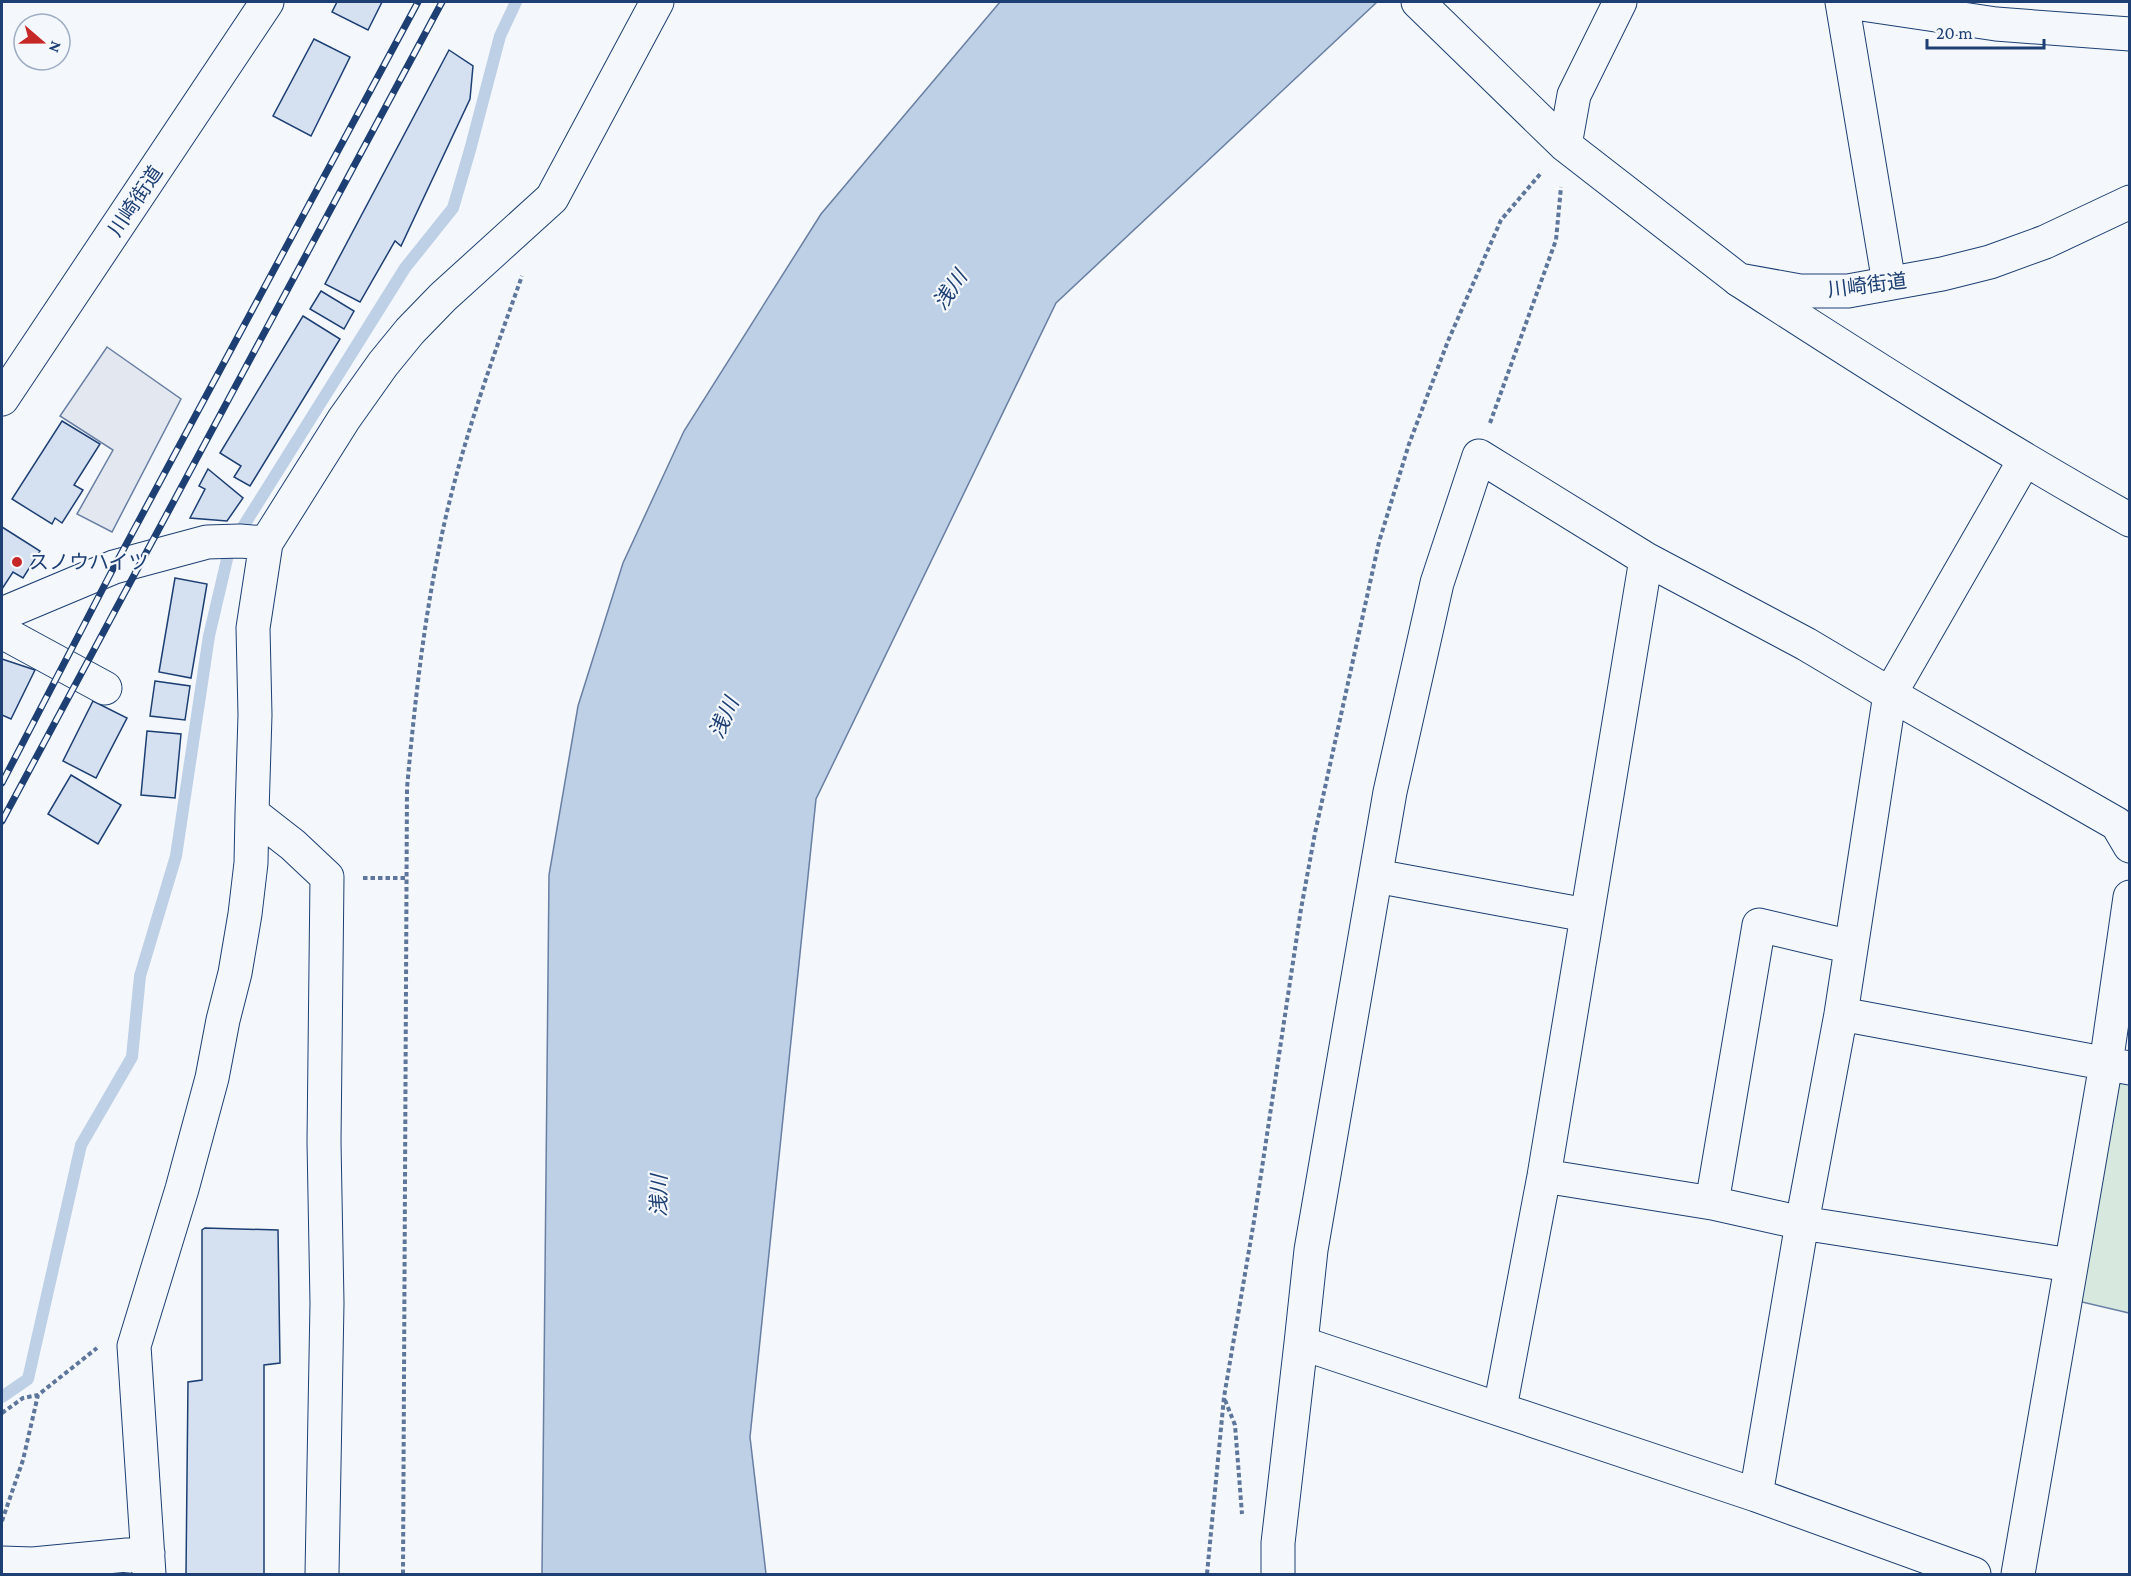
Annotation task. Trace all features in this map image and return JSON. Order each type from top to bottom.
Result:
[{"type":"street","name":"川崎街道","points":[[2,399],[267,2]]},
{"type":"street","points":[[22,1567],[148,1564],[134,1346],[182,1189],[212,1078],[235,973],[251,863],[255,716],[254,628],[245,542],[344,419],[383,364],[410,331],[451,289],[552,198],[657,2]]},
{"type":"street","name":"川崎街道","points":[[1418,2],[1564,145],[1738,280],[1800,291],[1848,291],[1942,274],[1989,262],[2126,209]]},
{"type":"street","points":[[1564,145],[1574,95],[1620,2]]},
{"type":"street","points":[[1842,2],[1889,283]]},
{"type":"street","points":[[1848,2],[1999,13],[2130,34]]},
{"type":"street","points":[[1738,280],[1886,376],[2024,461],[2130,520]]},
{"type":"street","points":[[1278,1575],[1278,1543],[1311,1250],[1390,792],[1437,583],[1479,456],[1646,559],[1806,644],[2117,824],[2130,846]]},
{"type":"street","points":[[1756,1495],[1802,1223],[1841,1014],[1890,694],[2024,461]]},
{"type":"street","points":[[2,614],[114,567],[207,542],[245,542]]},
{"type":"street","points":[[1500,1408],[1545,1176],[1646,559]]},
{"type":"street","points":[[2,632],[105,688]]},
{"type":"street","points":[[252,813],[293,845],[327,877],[324,1142],[327,1303],[322,1575]]},
{"type":"street","points":[[1377,876],[1586,915]]},
{"type":"street","points":[[2018,1575],[2070,1265],[2118,1066],[2130,897]]},
{"type":"street","points":[[1712,1203],[1759,925],[1851,947]]},
{"type":"street","points":[[1841,1014],[2118,1066]]},
{"type":"street","points":[[1545,1176],[1712,1203],[1802,1223],[2070,1265]]},
{"type":"street","points":[[1301,1342],[1756,1495],[1974,1575]]},
{"type":"path","points":[[1479,456],[1556,240],[1564,145]]},
{"type":"path","points":[[1207,1575],[1224,1397],[1254,1221],[1305,888],[1348,678],[1379,542],[1409,444],[1432,383],[1501,220],[1564,145]]},
{"type":"path","points":[[403,1575],[407,788],[414,702],[435,568],[448,511],[471,425],[525,270]]},
{"type":"path","points":[[2,1521],[23,1460],[38,1395]]},
{"type":"path","points":[[1224,1397],[1234,1425],[1242,1517]]},
{"type":"shaded area","points":[[107,347],[181,399],[112,532],[77,514],[113,450],[60,416]]},
{"type":"shaded area","points":[[2106,1064],[2129,1068],[2129,1313],[2065,1298]]},
{"type":"water","name":"浅川","points":[[1000,2],[1377,2],[1056,303],[816,799],[750,1437],[766,1574],[542,1574],[549,875],[578,706],[623,563],[684,431],[821,214]]},
{"type":"building","points":[[337,2],[382,2],[368,30],[332,12]]},
{"type":"building","points":[[314,39],[350,57],[311,136],[273,116]]},
{"type":"building","points":[[449,50],[473,66],[470,99],[401,246],[395,241],[360,302],[325,284]]},
{"type":"building","points":[[321,291],[354,311],[344,329],[310,309]]},
{"type":"building","points":[[303,316],[340,339],[250,486],[234,477],[241,466],[220,453]]},
{"type":"building","points":[[62,421],[100,444],[74,485],[83,490],[62,523],[55,518],[52,524],[12,499]]},
{"type":"building","points":[[208,469],[243,498],[227,521],[190,518],[205,489],[199,486]]},
{"type":"building","name":"スノウハイツ","points":[[2,527],[40,551],[23,578],[13,572],[2,589]]},
{"type":"building","points":[[175,578],[207,584],[191,678],[159,672]]},
{"type":"building","points":[[2,659],[35,670],[11,719],[2,715]]},
{"type":"building","points":[[155,681],[190,686],[185,720],[150,716]]},
{"type":"building","points":[[93,701],[127,718],[96,778],[63,761]]},
{"type":"building","points":[[147,731],[181,734],[175,798],[141,795]]},
{"type":"building","points":[[71,775],[121,805],[98,844],[48,814]]},
{"type":"building","points":[[205,1228],[278,1230],[280,1363],[264,1365],[264,1574],[186,1574],[188,1382],[202,1380],[202,1230]]},
{"type":"waterway","points":[[241,530],[405,268],[453,208],[500,36],[516,2]]},
{"type":"waterway","points":[[2,1397],[28,1379],[81,1145],[132,1057],[140,976],[176,856],[209,636],[228,555]]},
{"type":"railway","points":[[2,783],[114,567],[418,2]]},
{"type":"railway","points":[[2,821],[442,2]]},
{"type":"place","name":"スノウハイツ","points":[[17,562]]}]
